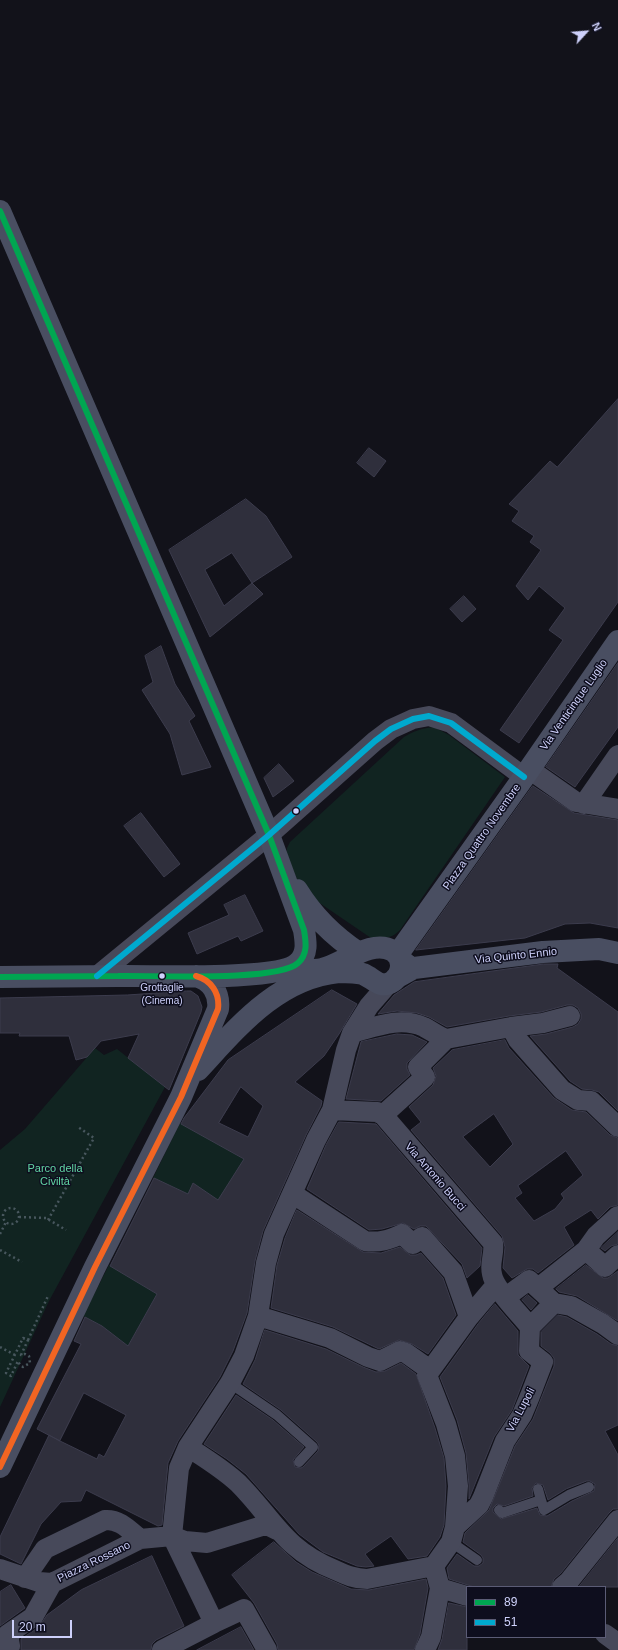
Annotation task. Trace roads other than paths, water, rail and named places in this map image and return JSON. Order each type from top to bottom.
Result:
[{"type":"street","points":[[0,211],[272,845],[304,930],[306,946],[304,955],[298,964],[278,971]]},
{"type":"street","name":"Via Venticinque Luglio","points":[[527,773],[618,641]]},
{"type":"street","name":"Piazza Quattro Novembre","points":[[97,976],[272,845],[375,741],[391,729],[413,719],[429,716],[451,723],[527,773],[402,966]]},
{"type":"street","points":[[584,804],[618,755]]},
{"type":"street","points":[[527,773],[576,802],[618,809]]},
{"type":"street","points":[[272,845],[300,894],[323,925],[345,944],[359,953]]},
{"type":"street","points":[[0,977],[163,975],[236,976],[278,971],[322,969],[335,965],[368,949],[381,947],[392,950],[397,954],[402,966],[369,1006],[352,1033],[332,1110],[316,1140],[274,1234],[266,1263],[258,1316],[244,1356],[230,1383],[188,1446],[179,1468],[172,1536],[214,1623]]},
{"type":"street","name":"Via Quinto Ennio","points":[[261,1006],[275,995],[300,982],[338,972],[360,973],[376,983],[381,984],[402,966],[543,952],[599,949],[618,953]]},
{"type":"street","points":[[196,976],[206,980],[214,989],[229,1012],[237,1016],[246,1014],[261,1006]]},
{"type":"street","points":[[0,1467],[95,1267],[188,1082],[218,1008],[219,986],[224,980],[236,976]]},
{"type":"street","points":[[188,1082],[237,1028],[261,1006]]},
{"type":"street","points":[[352,1033],[387,1023],[400,1022],[424,1027],[436,1035],[446,1039],[542,1023],[570,1016]]},
{"type":"street","points":[[511,1027],[518,1040],[562,1090],[578,1100],[591,1101],[618,1128]]},
{"type":"street","points":[[332,1110],[377,1112],[383,1115],[425,1077],[418,1067],[446,1039]]},
{"type":"street","name":"Via Antonio Bucci","points":[[383,1115],[492,1244],[494,1249],[491,1256],[490,1266],[492,1276],[501,1291]]},
{"type":"street","points":[[293,1194],[365,1241],[387,1241],[402,1234],[413,1244],[422,1237],[453,1272],[469,1317]]},
{"type":"street","points":[[538,1288],[586,1250],[596,1236],[618,1216]]},
{"type":"street","points":[[586,1250],[614,1267]]},
{"type":"street","points":[[453,1535],[458,1486],[455,1456],[446,1424],[427,1376],[469,1317],[501,1291],[529,1280],[554,1303],[571,1306],[590,1316],[618,1335]]},
{"type":"street","points":[[501,1291],[530,1327],[554,1303]]},
{"type":"street","points":[[258,1316],[330,1338],[368,1357],[380,1361],[400,1351],[406,1353],[430,1370]]},
{"type":"street","name":"Via Lupoli","points":[[434,1566],[453,1535],[485,1498],[505,1441],[525,1409],[543,1362],[529,1351],[530,1327]]},
{"type":"street","points":[[188,1446],[237,1482],[277,1530],[293,1546],[317,1563],[357,1579],[367,1579],[434,1566],[440,1588],[431,1637],[425,1650]]},
{"type":"street","name":"Piazza Rossano","points":[[25,1578],[45,1549],[105,1520],[113,1520],[122,1524],[140,1539]]},
{"type":"street","points":[[563,1586],[569,1581],[618,1520]]},
{"type":"street","points":[[172,1536],[198,1543],[208,1543],[262,1526],[268,1526],[277,1530]]},
{"type":"street","name":"Piazza Rossano","points":[[0,1568],[25,1578],[39,1582],[52,1583],[140,1539],[172,1536]]},
{"type":"street","points":[[188,1569],[186,1559],[188,1552],[198,1543]]},
{"type":"street","points":[[5,1650],[10,1646],[8,1634],[33,1617],[52,1583]]},
{"type":"street","points":[[440,1588],[466,1596]]},
{"type":"street","points":[[162,1650],[244,1609],[267,1650]]},
{"type":"lane","points":[[230,1383],[277,1415],[313,1447],[299,1462]]},
{"type":"lane","points":[[538,1489],[544,1510],[569,1494],[589,1487]]},
{"type":"lane","points":[[499,1510],[502,1513],[541,1500]]},
{"type":"lane","points":[[453,1535],[476,1560]]},
{"type":"place","name":"Grottaglie (Cinema)","points":[[162,976]]},
{"type":"park label","name":"Parco della Civiltà","points":[[55,1175]]}]
